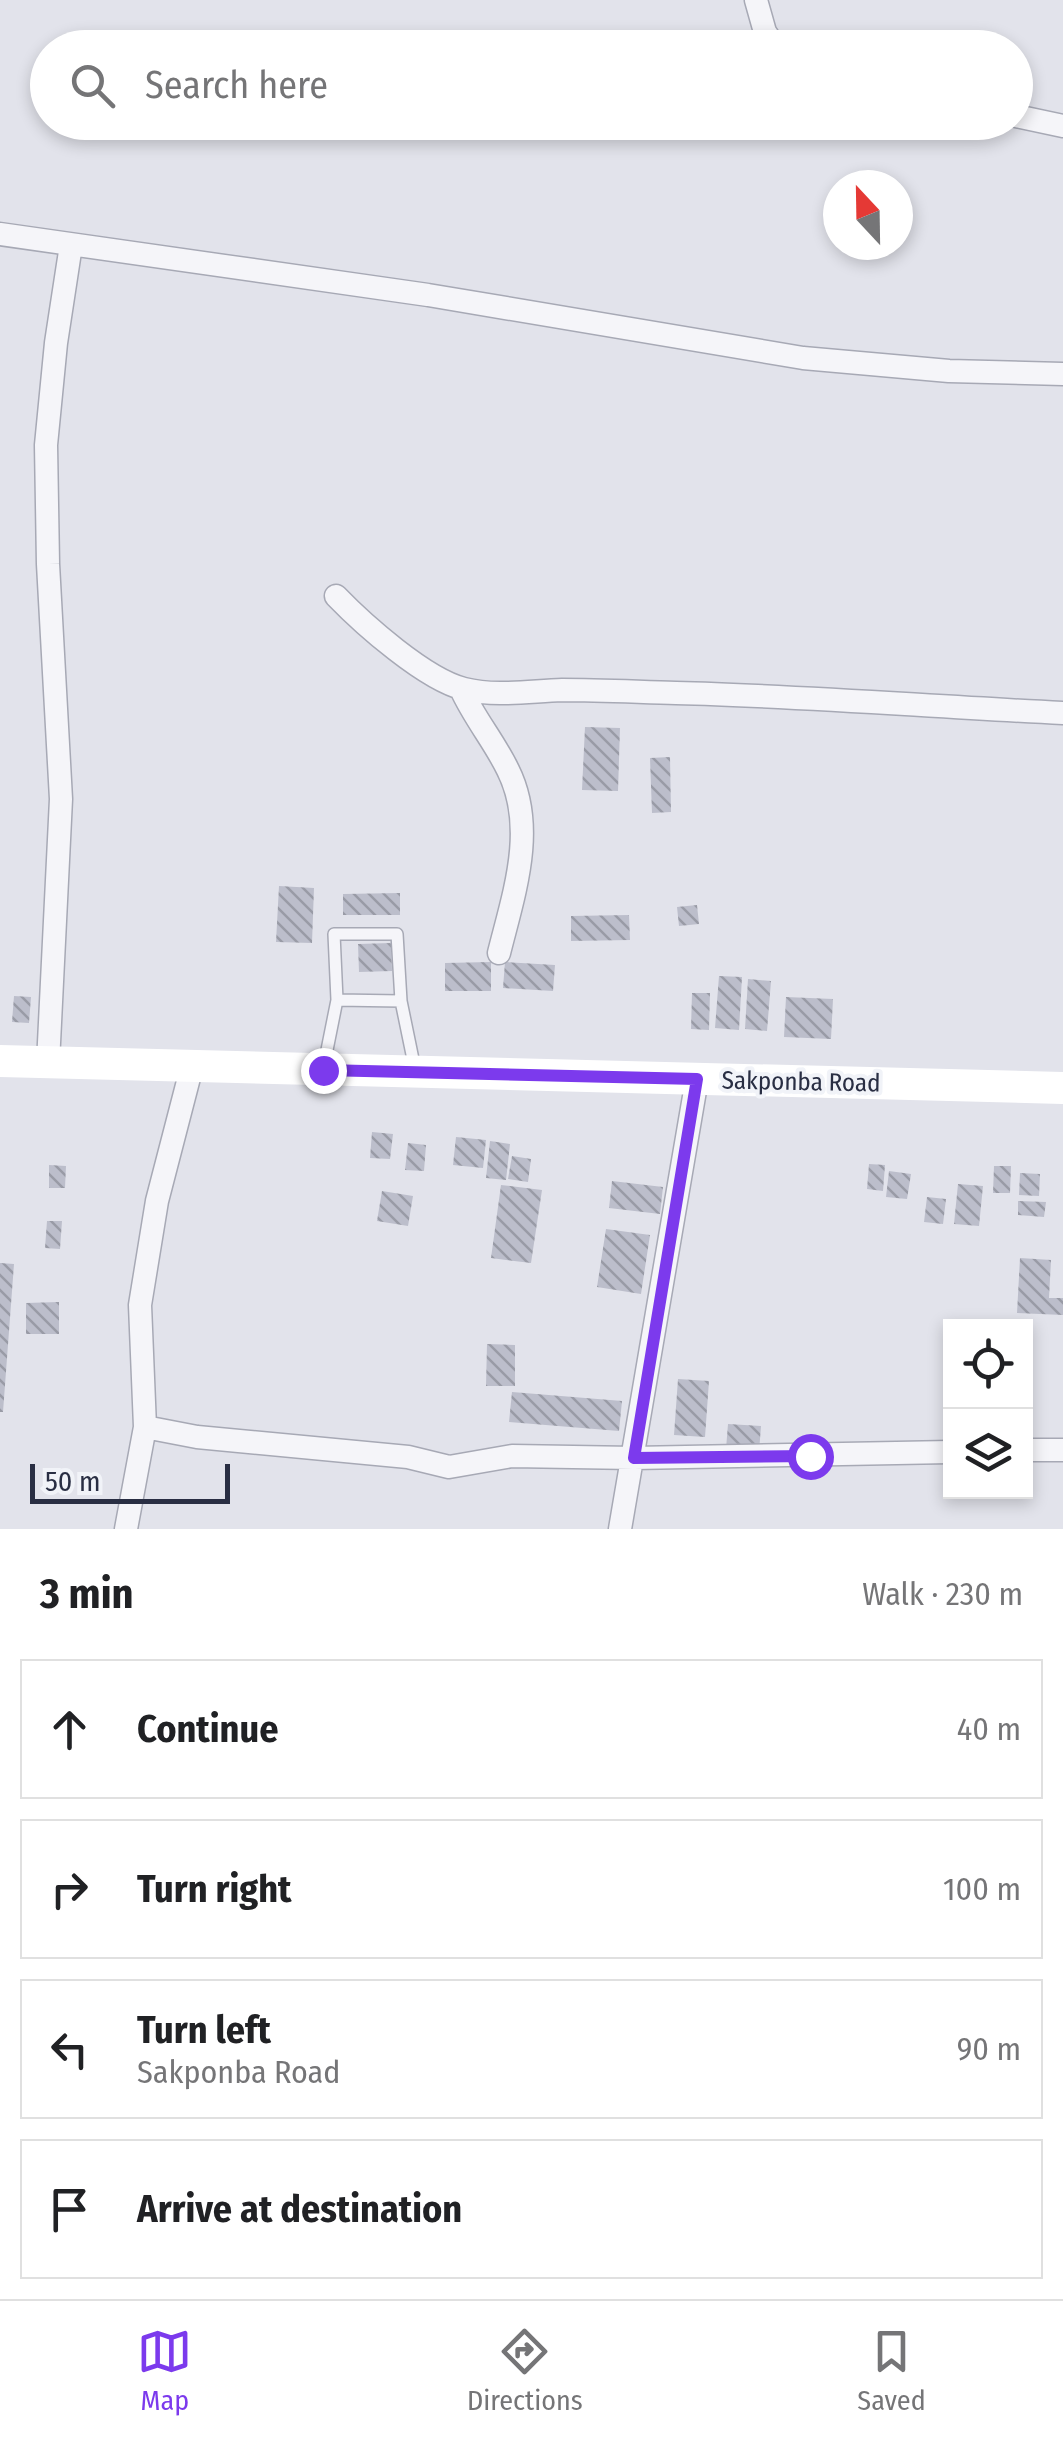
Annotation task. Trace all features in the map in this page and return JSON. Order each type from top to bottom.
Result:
[{"type":"main road","name":"Sakponba Road","points":[[0,1062],[1063,1088]]},
{"type":"street","points":[[756,0],[764,30]]},
{"type":"street","points":[[1033,120],[1063,126]]},
{"type":"street","points":[[0,234],[428,295],[803,358],[949,371],[1063,374]]},
{"type":"street","points":[[48,1062],[61,799],[48,564],[46,444],[71,245]]},
{"type":"street","points":[[336,596],[360,620],[431,674],[461,689],[492,694],[566,690],[776,695],[1063,713]]},
{"type":"street","points":[[461,689],[472,714],[510,772],[523,815],[518,876],[499,952]]},
{"type":"street","points":[[126,1529],[144,1427],[140,1305],[157,1201],[192,1066]]},
{"type":"street","points":[[620,1529],[697,1079]]},
{"type":"street","points":[[144,1427],[197,1437],[408,1457],[450,1467],[512,1456],[634,1458],[943,1452]]},
{"type":"street","points":[[1033,1450],[1063,1450]]},
{"type":"lane","points":[[323,1070],[337,1000],[334,934],[397,934],[401,1001],[416,1072]]},
{"type":"lane","points":[[337,1000],[401,1001]]},
{"type":"building","points":[[585,727],[620,728],[618,791],[582,790]]},
{"type":"building","points":[[670,757],[671,812],[652,813],[650,758]]},
{"type":"building","points":[[279,886],[314,888],[312,943],[276,942]]},
{"type":"building","points":[[400,893],[400,915],[343,915],[343,894]]},
{"type":"building","points":[[697,905],[699,924],[679,926],[677,907]]},
{"type":"building","points":[[629,915],[630,940],[571,941],[571,916]]},
{"type":"building","points":[[391,943],[392,971],[359,972],[358,944]]},
{"type":"building","points":[[491,962],[491,991],[445,991],[445,963]]},
{"type":"building","points":[[505,962],[555,965],[553,991],[503,988]]},
{"type":"building","points":[[719,976],[742,977],[739,1030],[715,1028]]},
{"type":"building","points":[[748,979],[771,981],[767,1031],[745,1029]]},
{"type":"building","points":[[692,993],[710,993],[709,1030],[691,1029]]},
{"type":"building","points":[[14,996],[31,997],[29,1023],[12,1022]]},
{"type":"building","points":[[786,997],[833,999],[831,1039],[784,1037]]},
{"type":"building","points":[[372,1132],[393,1134],[390,1159],[370,1158]]},
{"type":"building","points":[[456,1137],[486,1140],[483,1168],[453,1165]]},
{"type":"building","points":[[490,1141],[510,1144],[506,1180],[486,1178]]},
{"type":"building","points":[[408,1143],[426,1145],[424,1171],[405,1170]]},
{"type":"building","points":[[512,1156],[531,1159],[528,1182],[508,1179]]},
{"type":"building","points":[[869,1164],[885,1165],[883,1191],[867,1189]]},
{"type":"building","points":[[49,1165],[66,1166],[65,1188],[49,1188]]},
{"type":"building","points":[[994,1166],[1011,1166],[1010,1193],[993,1193]]},
{"type":"building","points":[[889,1171],[911,1174],[907,1199],[886,1197]]},
{"type":"building","points":[[1020,1173],[1040,1174],[1039,1196],[1019,1195]]},
{"type":"building","points":[[612,1181],[663,1187],[660,1214],[609,1208]]},
{"type":"building","points":[[958,1184],[983,1186],[979,1226],[954,1224]]},
{"type":"building","points":[[501,1185],[542,1190],[531,1263],[491,1258]]},
{"type":"building","points":[[382,1191],[413,1196],[408,1226],[377,1221]]},
{"type":"building","points":[[927,1197],[946,1199],[943,1224],[924,1222]]},
{"type":"building","points":[[1018,1201],[1046,1202],[1044,1217],[1018,1215]]},
{"type":"building","points":[[47,1221],[62,1221],[60,1249],[45,1248]]},
{"type":"building","points":[[606,1229],[650,1235],[641,1294],[597,1287]]},
{"type":"building","points":[[1020,1258],[1051,1260],[1049,1298],[1063,1298],[1063,1315],[1017,1313]]},
{"type":"building","points":[[0,1263],[14,1264],[3,1412],[0,1412]]},
{"type":"building","points":[[59,1302],[59,1334],[26,1334],[26,1303]]},
{"type":"building","points":[[487,1344],[515,1345],[515,1386],[486,1386]]},
{"type":"building","points":[[678,1379],[709,1381],[705,1437],[674,1435]]},
{"type":"building","points":[[512,1392],[622,1401],[619,1431],[509,1422]]},
{"type":"building","points":[[728,1424],[761,1426],[759,1452],[726,1449]]},
{"type":"route","points":[[323,1070],[697,1079],[634,1458],[810,1456]]}]
